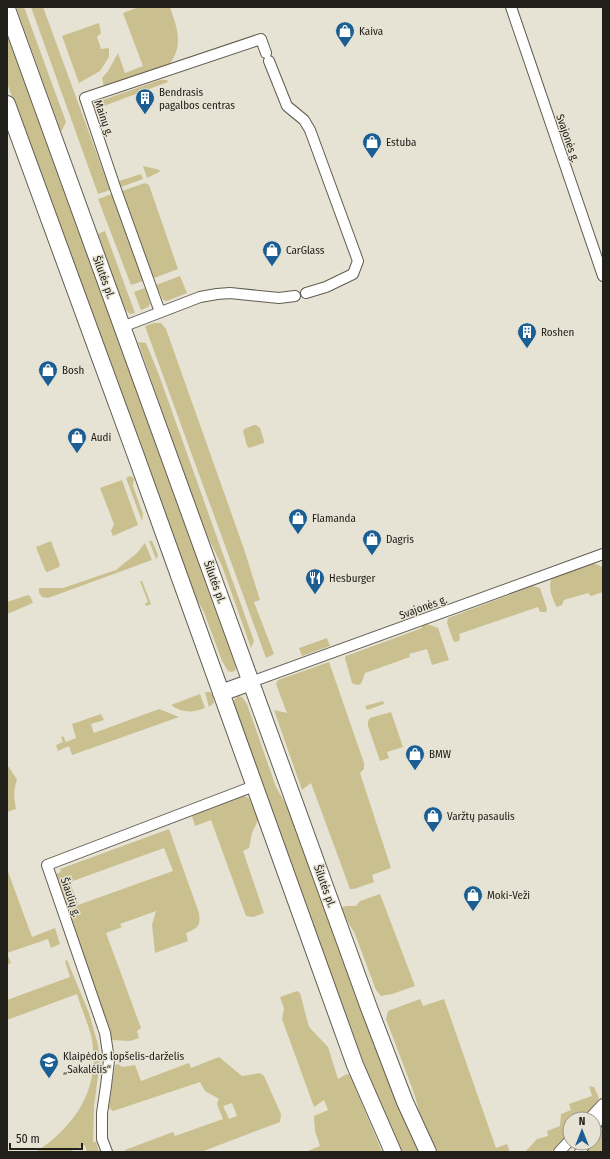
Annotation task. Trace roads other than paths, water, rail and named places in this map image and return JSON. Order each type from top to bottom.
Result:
[{"type":"main road","name":"Šilutės pl.","points":[[7,9],[383,1047],[405,1102],[428,1152]]},
{"type":"main road","points":[[7,104],[355,1065],[393,1152]]},
{"type":"main road","points":[[221,693],[251,682]]},
{"type":"street","name":"Svajonės g.","points":[[511,7],[544,108],[603,276]]},
{"type":"street","name":"Mainų g.","points":[[160,312],[85,98],[260,39],[287,106],[304,120],[310,130],[358,261],[353,274],[326,287],[306,293]]},
{"type":"street","points":[[122,327],[200,297],[216,294],[230,293],[280,298],[295,296]]},
{"type":"street","name":"Svajonės g.","points":[[251,682],[603,554]]},
{"type":"street","name":"Šiaulių g.","points":[[107,1152],[102,1139],[102,1113],[109,1060],[105,1033],[47,865],[254,786]]},
{"type":"place","name":"Kaiva","points":[[345,48]]},
{"type":"place","name":"Bendrasis pagalbos centras","points":[[145,115]]},
{"type":"place","name":"Estuba","points":[[372,159]]},
{"type":"place","name":"CarGlass","points":[[272,267]]},
{"type":"place","name":"Roshen","points":[[527,349]]},
{"type":"place","name":"Bosh","points":[[48,387]]},
{"type":"place","name":"Audi","points":[[77,454]]},
{"type":"place","name":"Flamanda","points":[[298,535]]},
{"type":"place","name":"Dagris","points":[[372,556]]},
{"type":"place","name":"Hesburger","points":[[315,595]]},
{"type":"place","name":"BMW","points":[[415,771]]},
{"type":"place","name":"Varžtų pasaulis","points":[[433,833]]},
{"type":"place","name":"Moki-Veži","points":[[473,912]]},
{"type":"place","name":"Klaipėdos lopšelis-darželis „Sakalėlis“","points":[[49,1079]]}]
